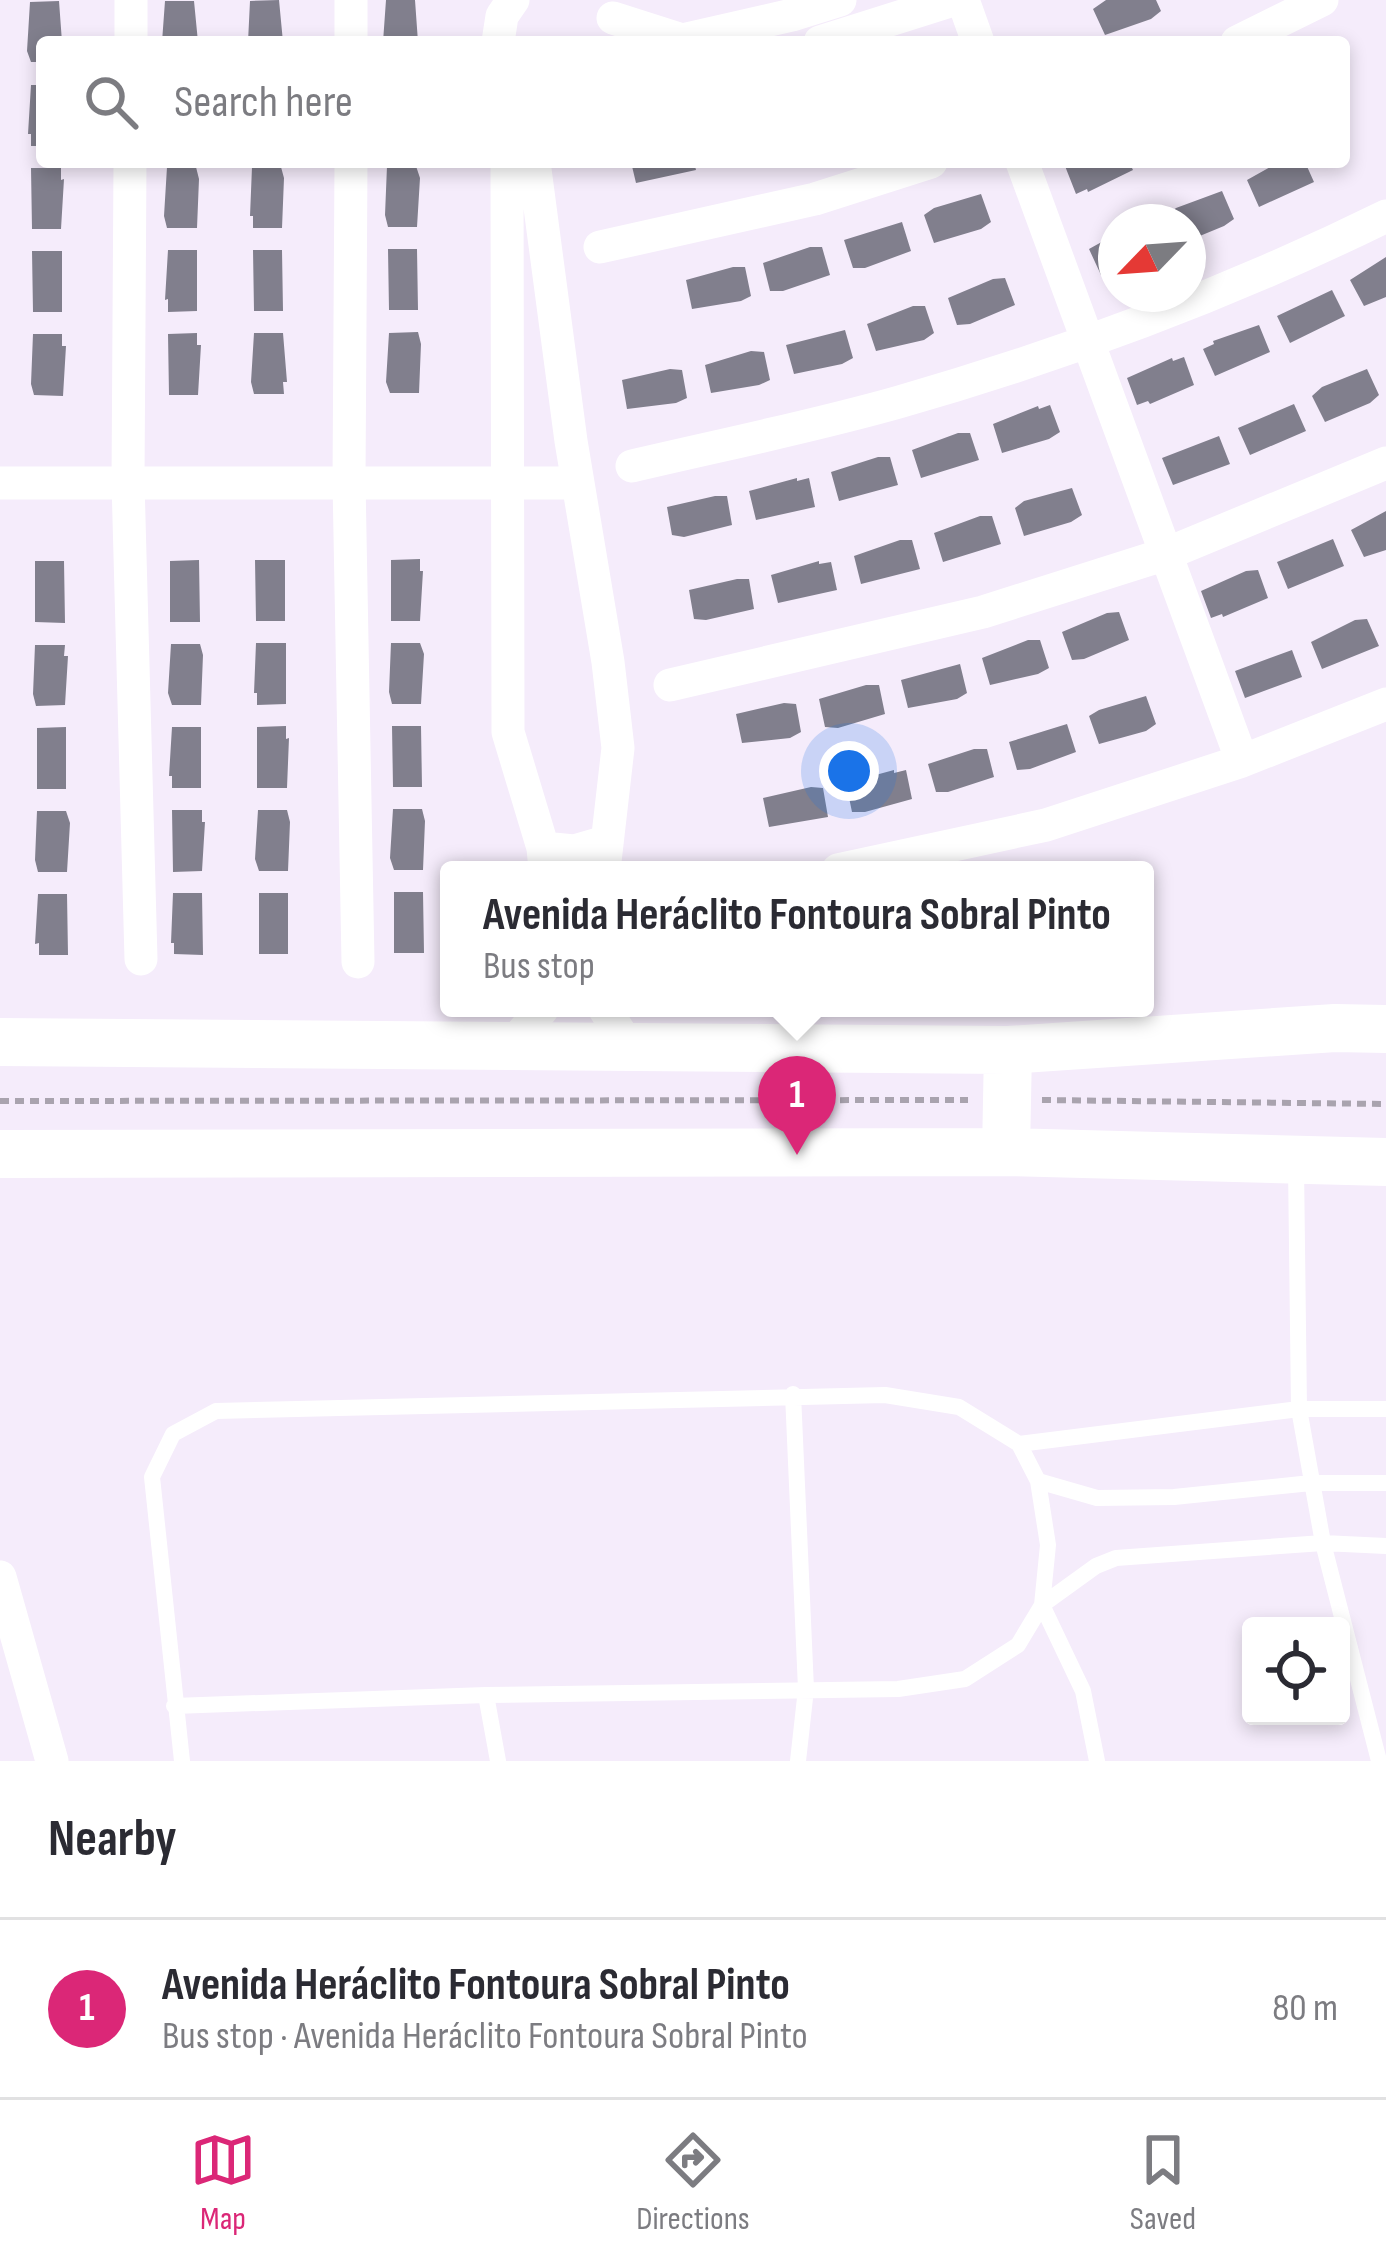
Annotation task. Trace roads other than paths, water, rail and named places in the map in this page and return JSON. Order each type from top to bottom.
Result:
[{"type":"street","points":[[131,0],[131,36]]},
{"type":"street","points":[[351,0],[351,36]]},
{"type":"street","points":[[700,36],[840,0]]},
{"type":"street","points":[[839,36],[953,0]]},
{"type":"street","points":[[963,0],[976,36]]},
{"type":"street","points":[[1249,36],[1322,0]]},
{"type":"street","points":[[610,20],[668,36]]},
{"type":"street","points":[[130,168],[128,482],[141,959]]},
{"type":"street","points":[[351,168],[350,481],[358,962]]},
{"type":"street","points":[[507,168],[508,732],[544,859],[574,851],[604,856],[618,748],[535,168]]},
{"type":"street","points":[[600,247],[815,199],[912,168]]},
{"type":"street","points":[[1024,168],[1242,761]]},
{"type":"street","points":[[632,466],[898,402],[1088,341],[1277,270],[1386,216]]},
{"type":"street","points":[[670,685],[983,612],[1166,554],[1386,463]]},
{"type":"street","points":[[0,482],[577,483]]},
{"type":"street","points":[[880,861],[1046,825],[1242,761],[1386,704]]},
{"type":"street","points":[[512,1046],[536,1017]]},
{"type":"street","points":[[0,1042],[512,1046],[616,1027],[1008,1050],[1335,1028],[1386,1029]]},
{"type":"street","points":[[1006,1152],[1008,1050]]},
{"type":"street","points":[[0,1154],[1006,1152],[1386,1162]]},
{"type":"street","points":[[0,1577],[52,1761]]},
{"type":"lane","points":[[1296,1159],[1299,1409],[1323,1544],[1379,1761]]},
{"type":"lane","points":[[793,1394],[806,1689],[798,1761]]},
{"type":"lane","points":[[182,1761],[152,1477],[173,1434],[216,1411],[793,1394],[885,1394],[958,1407],[1019,1444],[1038,1481],[1048,1545],[1042,1605],[1083,1691],[1097,1761]]},
{"type":"lane","points":[[1019,1444],[1299,1409],[1386,1409]]},
{"type":"lane","points":[[1038,1481],[1097,1498],[1174,1497],[1311,1483],[1386,1483]]},
{"type":"lane","points":[[174,1706],[486,1695],[898,1689],[965,1679],[1018,1645],[1042,1605],[1096,1566],[1116,1558],[1323,1544],[1386,1546]]},
{"type":"lane","points":[[486,1695],[499,1761]]},
{"type":"place","name":"Avenida Heráclito Fontoura Sobral Pinto","points":[[797,1155]]}]
